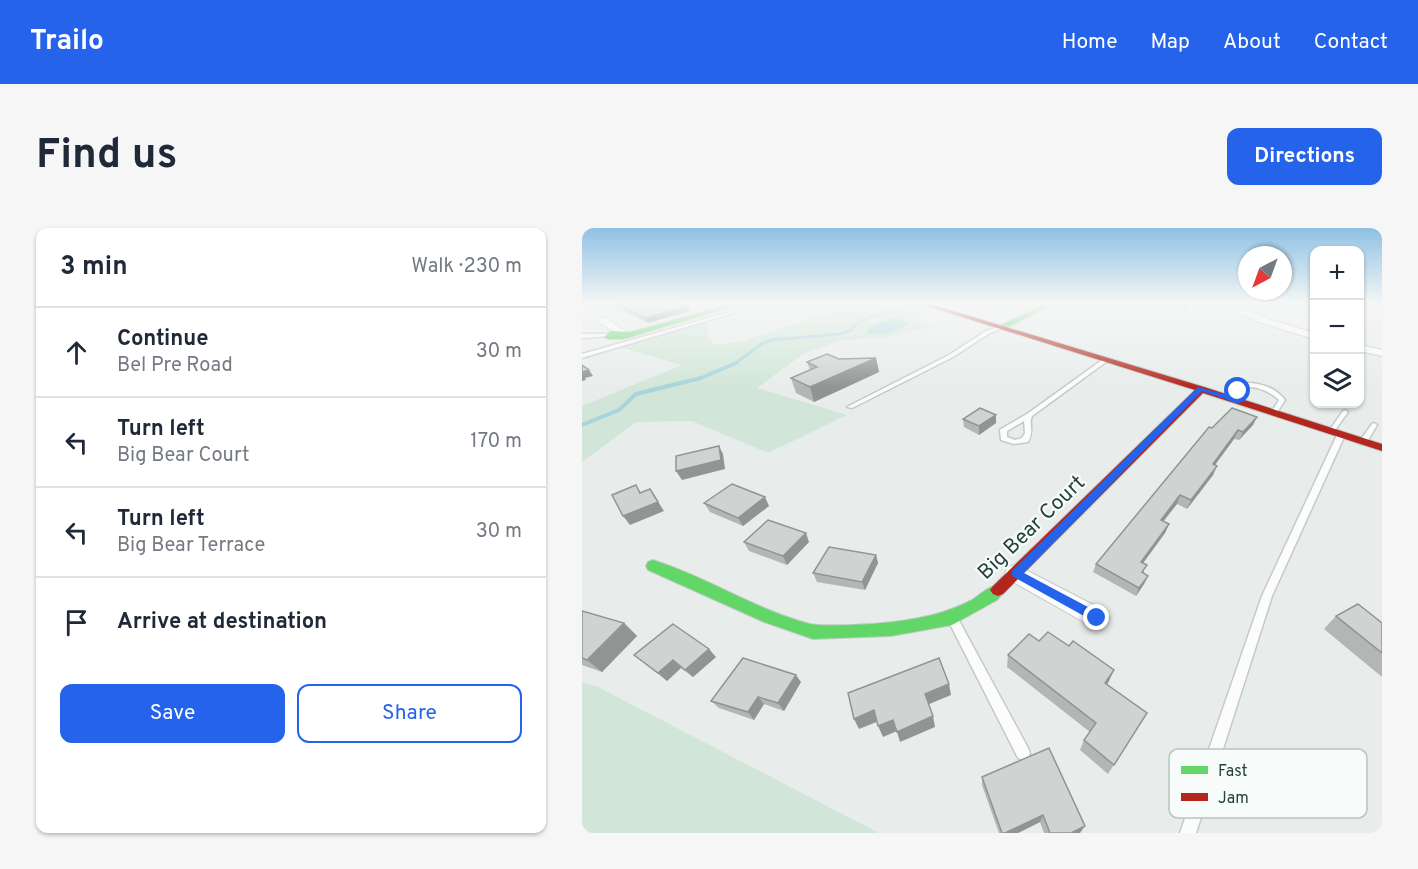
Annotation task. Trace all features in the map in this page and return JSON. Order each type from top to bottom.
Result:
[{"type":"street","points":[[620,334],[627,332]]},
{"type":"street","points":[[1018,332],[1382,448]]},
{"type":"street","points":[[1364,349],[1382,353]]},
{"type":"street","name":"Big Bear Court","points":[[653,566],[770,617],[813,632],[891,629],[952,618],[992,596],[1201,389]]},
{"type":"street","points":[[1016,573],[1097,618]]},
{"type":"lane","points":[[582,356],[664,332]]},
{"type":"lane","points":[[850,406],[951,356],[988,332]]},
{"type":"lane","points":[[582,336],[620,334]]},
{"type":"lane","points":[[1029,415],[1028,436],[1014,442],[1004,438],[1003,430],[1029,415],[1107,359]]},
{"type":"lane","points":[[1231,399],[1243,386],[1262,388],[1278,394],[1282,400],[1274,413]]},
{"type":"lane","points":[[1216,749],[1267,596],[1345,412]]},
{"type":"lane","points":[[1363,442],[1374,425]]},
{"type":"lane","points":[[952,618],[1023,753]]},
{"type":"lane","points":[[1188,833],[1193,818]]},
{"type":"green space","points":[[668,332],[707,332],[707,336],[715,345],[744,341],[769,332],[906,332],[881,338],[842,340],[805,353],[757,388],[847,415],[768,453],[692,421],[636,422],[582,462],[582,406],[682,365],[619,347]]},
{"type":"green space","points":[[582,682],[598,687],[879,833],[582,833]]},
{"type":"water","points":[[868,332],[891,332],[889,333]]},
{"type":"building","points":[[827,354],[839,359],[876,358],[810,387],[791,378],[817,367],[807,362]]},
{"type":"building","points":[[582,365],[589,370],[582,372]]},
{"type":"building","points":[[980,408],[996,415],[979,426],[963,419]]},
{"type":"building","points":[[1232,408],[1257,417],[1243,432],[1238,430],[1213,464],[1217,466],[1191,500],[1180,495],[1161,520],[1169,524],[1141,562],[1147,565],[1142,572],[1148,576],[1139,588],[1096,564],[1209,427],[1212,428]]},
{"type":"building","points":[[719,446],[721,460],[676,471],[676,456]]},
{"type":"building","points":[[732,484],[765,497],[738,518],[704,503]]},
{"type":"building","points":[[636,485],[640,493],[650,489],[658,502],[623,516],[612,495]]},
{"type":"building","points":[[768,520],[806,533],[783,556],[744,542]]},
{"type":"building","points":[[829,547],[876,555],[862,582],[813,573]]},
{"type":"building","points":[[1358,604],[1382,623],[1382,653],[1336,616]]},
{"type":"building","points":[[582,611],[624,623],[587,660],[582,658]]},
{"type":"building","points":[[673,624],[709,649],[685,670],[673,660],[658,673],[634,655]]},
{"type":"building","points":[[1048,632],[1069,646],[1073,641],[1114,670],[1105,683],[1147,713],[1114,765],[1084,740],[1096,723],[1008,655],[1029,634],[1039,641]]},
{"type":"building","points":[[743,658],[796,675],[778,703],[758,697],[748,712],[711,701]]},
{"type":"building","points":[[939,658],[949,684],[925,694],[933,716],[897,732],[893,720],[878,726],[874,710],[854,719],[848,693]]},
{"type":"building","points":[[1049,748],[1085,826],[1071,833],[1050,833],[1043,815],[1002,833],[982,777]]},
{"type":"waterway","points":[[735,363],[763,343],[772,340],[845,332]]},
{"type":"waterway","points":[[582,425],[619,410],[636,394],[701,378],[735,363]]},
{"type":"traffic: fast","points":[[629,334],[614,333],[608,337],[623,337],[640,332]]},
{"type":"traffic: fast","points":[[653,566],[770,617],[813,632],[891,629],[952,618],[992,596],[998,590]]},
{"type":"traffic: jam","points":[[1016,332],[1382,448]]},
{"type":"traffic: jam","points":[[998,590],[1201,389]]},
{"type":"route","points":[[1097,618],[1016,573],[1201,389],[1231,399],[1238,391]]}]
